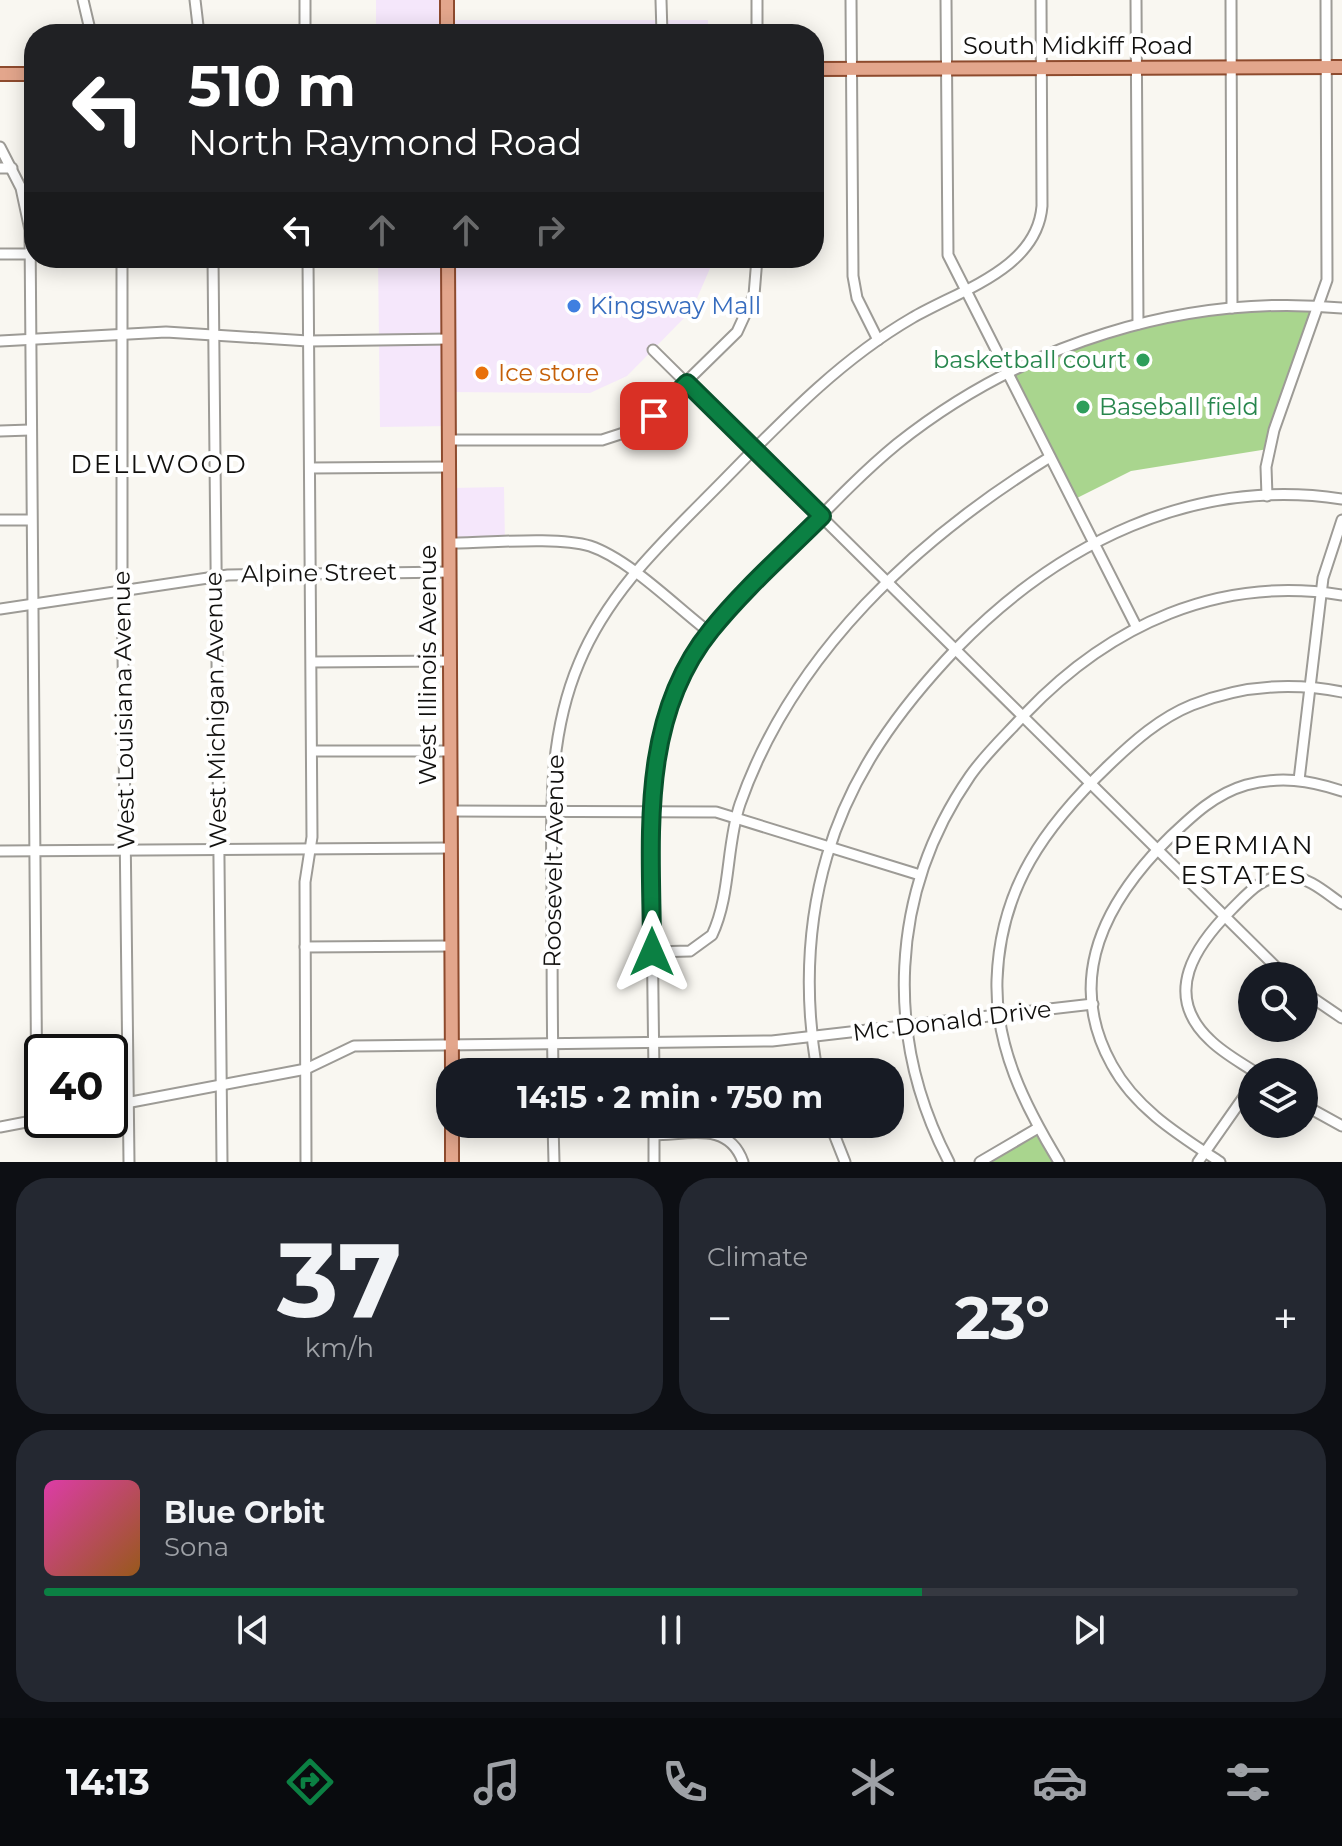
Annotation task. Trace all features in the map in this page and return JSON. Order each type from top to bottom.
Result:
[{"type":"main road","points":[[447,0],[447,24]]},
{"type":"main road","name":"South Midkiff Road","points":[[824,69],[1342,67]]},
{"type":"main road","points":[[0,74],[24,74]]},
{"type":"main road","name":"West Illinois Avenue","points":[[448,268],[452,1058]]},
{"type":"main road","points":[[452,1138],[452,1162]]},
{"type":"street","points":[[83,0],[89,24]]},
{"type":"street","points":[[195,0],[198,24]]},
{"type":"street","points":[[305,0],[305,24]]},
{"type":"street","points":[[661,0],[662,24]]},
{"type":"street","points":[[757,0],[757,24]]},
{"type":"street","points":[[851,0],[853,276],[857,298],[878,340]]},
{"type":"street","points":[[946,0],[948,247],[1007,373],[1136,626]]},
{"type":"street","name":"Roosevelt Avenue","points":[[553,1058],[551,811],[557,740],[572,680],[601,618],[633,573],[824,382],[878,340],[1018,259],[1032,242],[1040,223],[1041,0]]},
{"type":"street","points":[[1136,0],[1138,324]]},
{"type":"street","points":[[1231,0],[1232,308]]},
{"type":"street","points":[[1267,496],[1268,453],[1274,430],[1327,277],[1326,0]]},
{"type":"street","points":[[0,147],[24,199]]},
{"type":"street","points":[[0,168],[12,168]]},
{"type":"street","points":[[0,254],[24,254]]},
{"type":"street","points":[[30,268],[30,520],[38,1034]]},
{"type":"street","name":"West Louisiana Avenue","points":[[122,268],[129,1162]]},
{"type":"street","name":"West Michigan Avenue","points":[[213,268],[222,1162]]},
{"type":"street","points":[[306,1162],[305,882],[310,850],[312,751],[308,268]]},
{"type":"street","points":[[449,440],[613,438],[648,422],[742,324],[756,287],[757,268]]},
{"type":"street","points":[[654,1058],[654,767],[665,716],[677,684],[709,632],[822,516],[903,440],[968,395],[1007,373],[1072,345],[1138,324],[1232,308],[1342,308]]},
{"type":"street","points":[[0,341],[166,332],[308,341],[449,339]]},
{"type":"street","points":[[653,350],[1271,962]]},
{"type":"street","points":[[0,431],[30,430]]},
{"type":"street","points":[[652,952],[690,951],[701,947],[712,935],[736,817],[769,736],[801,683],[842,631],[962,514],[1050,457]]},
{"type":"street","points":[[310,468],[449,467]]},
{"type":"street","points":[[815,1058],[811,1038],[810,949],[816,903],[831,846],[855,786],[883,737],[922,685],[1023,586],[1094,541],[1177,509],[1267,496],[1342,499]]},
{"type":"street","points":[[0,520],[30,520]]},
{"type":"street","points":[[1299,780],[1324,571],[1342,520]]},
{"type":"street","points":[[449,543],[581,544],[610,555],[709,632]]},
{"type":"street","name":"Alpine Street","points":[[0,609],[31,607],[214,576],[450,572]]},
{"type":"street","points":[[949,1162],[921,1097],[905,1027],[905,949],[920,875],[937,833],[962,787],[990,751],[1073,669],[1136,626],[1172,610],[1218,597],[1271,590],[1342,595]]},
{"type":"street","points":[[312,662],[450,661]]},
{"type":"street","points":[[1059,1162],[1012,1076],[999,1015],[1000,950],[1016,890],[1051,825],[1136,739],[1192,705],[1251,688],[1311,686],[1342,692]]},
{"type":"street","points":[[312,751],[451,751]]},
{"type":"street","points":[[1220,1162],[1152,1115],[1128,1089],[1106,1052],[1093,1004],[1094,963],[1104,921],[1127,883],[1157,850],[1198,810],[1219,797],[1244,786],[1272,780],[1299,780],[1342,791]]},
{"type":"street","points":[[451,811],[712,812],[920,875]]},
{"type":"street","points":[[0,851],[451,848]]},
{"type":"street","points":[[1238,1059],[1205,1035],[1188,999],[1187,978],[1193,956],[1203,940],[1256,885],[1277,877],[1309,881],[1342,904]]},
{"type":"street","points":[[305,947],[451,946]]},
{"type":"street","points":[[1318,1002],[1342,1018]]},
{"type":"street","name":"Mc Donald Drive","points":[[129,1103],[306,1069],[354,1046],[811,1038],[1093,1004]]},
{"type":"street","points":[[1198,1162],[1238,1105]]},
{"type":"street","points":[[1318,1113],[1342,1126]]},
{"type":"street","points":[[0,1127],[24,1123]]},
{"type":"street","points":[[980,1162],[1038,1128]]},
{"type":"street","points":[[553,1138],[554,1162]]},
{"type":"street","points":[[654,1138],[654,1162]]},
{"type":"street","points":[[729,1138],[736,1144],[743,1162]]},
{"type":"street","points":[[836,1138],[845,1162]]},
{"type":"shaded area","points":[[376,0],[447,0],[449,20],[708,20],[708,24],[376,24]]},
{"type":"shaded area","points":[[378,268],[710,268],[692,310],[627,376],[590,393],[451,392],[451,426],[380,427]]},
{"type":"shaded area","points":[[504,487],[505,544],[451,544],[451,488]]},
{"type":"green space","points":[[1318,307],[1268,449],[1131,471],[1073,500],[1007,373],[1041,357],[1168,317]]},
{"type":"green space","points":[[1036,1135],[1055,1162],[986,1162]]},
{"type":"place","name":"Kingsway Mall","points":[[574,306]]},
{"type":"place","name":"basketball court","points":[[1143,360]]},
{"type":"place","name":"Ice store","points":[[482,373]]},
{"type":"place","name":"Baseball field","points":[[1083,407]]},
{"type":"district","name":"DELLWOOD","points":[[159,464]]},
{"type":"district","name":"PERMIAN ESTATES","points":[[1244,860]]},
{"type":"route","points":[[652,952],[653,776],[668,707],[677,684],[709,632],[822,516],[687,383],[654,416]]}]
